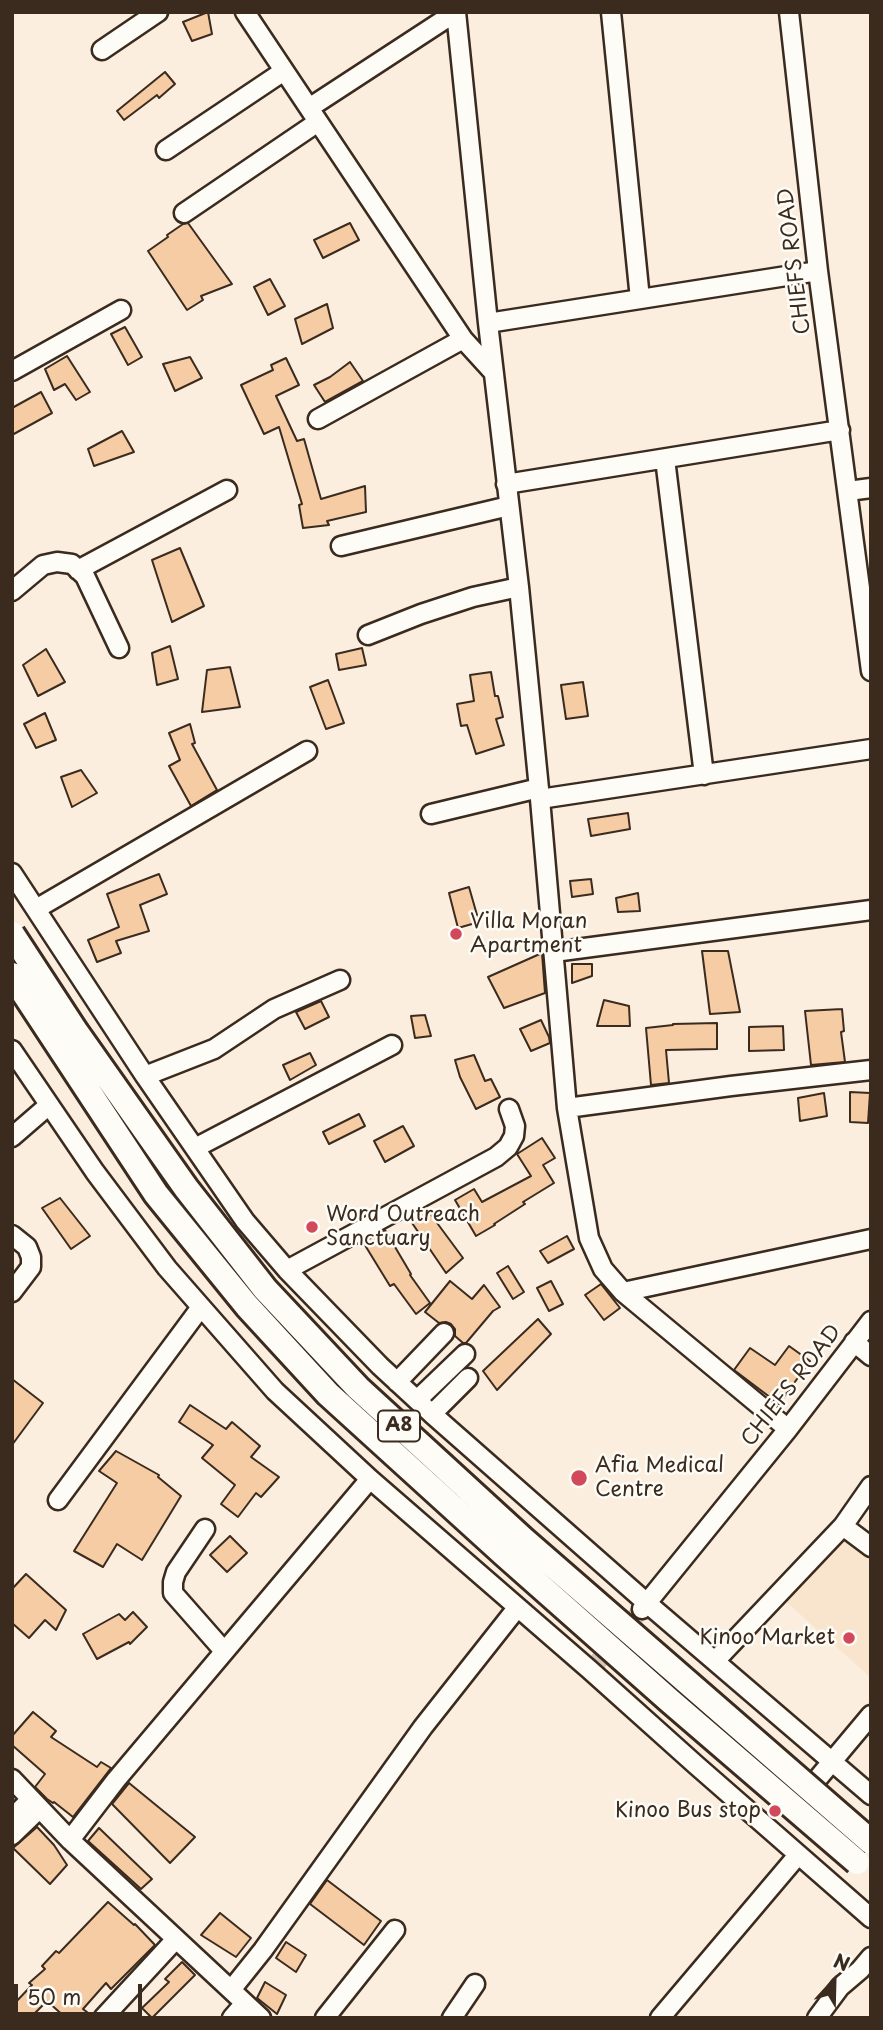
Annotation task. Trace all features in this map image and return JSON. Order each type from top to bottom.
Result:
[{"type":"highway","name":"A8","points":[[12,934],[76,1032],[186,1188],[274,1299],[358,1388],[534,1549],[809,1789],[866,1850]]},
{"type":"highway","name":"A8","points":[[12,975],[156,1194],[247,1306],[328,1394],[504,1554],[718,1742],[866,1850]]},
{"type":"street","points":[[102,50],[158,12]]},
{"type":"street","points":[[244,12],[463,339],[494,373]]},
{"type":"street","points":[[184,213],[313,115],[456,12],[540,793],[567,1108],[589,1238],[603,1269],[623,1292],[788,1429]]},
{"type":"street","points":[[611,12],[640,299]]},
{"type":"street","name":"CHIEFS ROAD","points":[[789,12],[818,271],[871,671]]},
{"type":"street","points":[[166,150],[284,71]]},
{"type":"street","points":[[488,323],[818,271]]},
{"type":"street","points":[[12,371],[121,310]]},
{"type":"street","points":[[318,419],[463,339]]},
{"type":"street","points":[[506,484],[840,430]]},
{"type":"street","points":[[665,459],[704,775]]},
{"type":"street","points":[[848,491],[871,488]]},
{"type":"street","points":[[78,570],[227,490]]},
{"type":"street","points":[[341,546],[509,506]]},
{"type":"street","points":[[12,591],[43,565],[57,562],[72,564],[85,576],[119,648]]},
{"type":"street","points":[[368,635],[473,597],[519,587]]},
{"type":"street","points":[[431,814],[540,793],[704,775],[871,749]]},
{"type":"street","points":[[36,909],[307,751]]},
{"type":"street","points":[[12,873],[145,1076],[245,1221],[287,1270],[397,1382],[645,1606],[715,1661],[871,1795]]},
{"type":"street","points":[[554,952],[871,910]]},
{"type":"street","points":[[145,1076],[214,1049],[274,1009],[340,980]]},
{"type":"street","points":[[195,1148],[392,1045]]},
{"type":"street","points":[[12,1050],[95,1172],[167,1268],[275,1391],[517,1608],[593,1667],[696,1765],[871,1918]]},
{"type":"street","points":[[567,1108],[871,1070]]},
{"type":"street","points":[[12,1137],[49,1105]]},
{"type":"street","points":[[287,1270],[496,1157],[508,1147],[514,1136],[516,1126],[509,1108]]},
{"type":"street","points":[[12,1235],[27,1247],[32,1257],[31,1267],[12,1292]]},
{"type":"street","points":[[623,1292],[871,1239]]},
{"type":"street","points":[[58,1500],[201,1307]]},
{"type":"street","name":"CHIEFS ROAD","points":[[645,1606],[871,1321]]},
{"type":"street","points":[[397,1382],[444,1333]]},
{"type":"street","points":[[854,1342],[871,1356]]},
{"type":"street","points":[[417,1400],[466,1354]]},
{"type":"street","points":[[432,1414],[468,1378]]},
{"type":"street","points":[[70,1840],[116,1780],[370,1479]]},
{"type":"street","points":[[715,1661],[843,1526],[871,1486]]},
{"type":"street","points":[[843,1526],[871,1547]]},
{"type":"street","points":[[205,1529],[176,1572],[173,1593],[224,1651]]},
{"type":"street","points":[[231,1990],[264,1950],[423,1727],[517,1608]]},
{"type":"street","points":[[809,1789],[871,1715]]},
{"type":"street","points":[[696,1765],[718,1742]]},
{"type":"street","points":[[12,1779],[70,1840],[261,2018]]},
{"type":"street","points":[[12,1818],[35,1804]]},
{"type":"street","points":[[12,1835],[35,1804]]},
{"type":"street","points":[[660,2018],[798,1855]]},
{"type":"street","points":[[325,2018],[395,1930]]},
{"type":"street","points":[[103,2018],[176,1939]]},
{"type":"street","points":[[817,2018],[839,1987],[871,1957]]},
{"type":"street","points":[[452,2018],[475,1984]]},
{"type":"street","points":[[232,2018],[245,2003]]},
{"type":"shaded area","name":"Kinoo Market","points":[[845,1534],[871,1552],[871,1678],[783,1599]]},
{"type":"building","points":[[208,12],[212,34],[192,41],[183,22]]},
{"type":"building","points":[[165,72],[175,84],[159,98],[157,95],[124,120],[117,111]]},
{"type":"building","points":[[188,223],[232,284],[201,296],[203,300],[187,310],[148,251],[168,237],[167,235]]},
{"type":"building","points":[[350,223],[359,240],[323,258],[314,240]]},
{"type":"building","points":[[270,279],[285,306],[268,315],[254,287]]},
{"type":"building","points":[[327,304],[333,328],[302,344],[295,319]]},
{"type":"building","points":[[125,327],[142,357],[128,365],[111,334]]},
{"type":"building","points":[[67,356],[90,392],[76,400],[65,384],[54,390],[45,369]]},
{"type":"building","points":[[190,357],[202,378],[175,391],[163,364]]},
{"type":"building","points":[[286,358],[299,385],[276,396],[297,441],[304,439],[321,499],[365,486],[366,512],[327,521],[329,525],[303,528],[299,505],[302,504],[279,427],[264,434],[241,385],[273,370],[271,365]]},
{"type":"building","points":[[350,362],[363,381],[325,402],[314,385]]},
{"type":"building","points":[[41,392],[52,413],[12,435],[12,408]]},
{"type":"building","points":[[122,431],[134,452],[94,466],[88,449]]},
{"type":"building","points":[[180,548],[204,606],[172,622],[152,560]]},
{"type":"building","points":[[170,646],[178,679],[157,685],[152,653]]},
{"type":"building","points":[[362,648],[366,665],[339,670],[336,654]]},
{"type":"building","points":[[46,649],[65,682],[38,696],[23,665]]},
{"type":"building","points":[[230,667],[240,707],[202,712],[207,670]]},
{"type":"building","points":[[491,672],[495,696],[498,696],[503,717],[496,719],[504,745],[476,754],[467,725],[461,726],[457,704],[474,701],[470,675]]},
{"type":"building","points":[[328,680],[344,723],[326,729],[310,687]]},
{"type":"building","points":[[583,682],[588,716],[566,719],[561,685]]},
{"type":"building","points":[[45,713],[56,740],[36,748],[24,724]]},
{"type":"building","points":[[190,724],[195,743],[192,744],[217,790],[191,806],[169,766],[180,760],[169,733]]},
{"type":"building","points":[[81,770],[97,793],[72,807],[61,777]]},
{"type":"building","points":[[628,813],[630,829],[591,836],[588,819]]},
{"type":"building","points":[[159,874],[167,894],[140,905],[149,931],[116,941],[121,953],[97,962],[88,940],[119,927],[107,894]]},
{"type":"building","points":[[591,879],[593,894],[572,897],[570,881]]},
{"type":"building","points":[[469,887],[479,922],[458,928],[449,893]]},
{"type":"building","points":[[638,893],[640,911],[618,912],[616,898]]},
{"type":"building","points":[[702,951],[728,951],[740,1012],[710,1014]]},
{"type":"building","points":[[542,953],[545,993],[504,1008],[488,977]]},
{"type":"building","points":[[572,964],[592,964],[592,976],[572,983]]},
{"type":"building","points":[[604,1000],[629,1006],[630,1026],[597,1026]]},
{"type":"building","points":[[321,1001],[329,1017],[305,1029],[296,1012]]},
{"type":"building","points":[[842,1009],[844,1031],[841,1032],[845,1062],[811,1065],[805,1011]]},
{"type":"building","points":[[425,1015],[431,1036],[415,1038],[411,1016]]},
{"type":"building","points":[[541,1020],[550,1043],[531,1051],[520,1029]]},
{"type":"building","points":[[717,1023],[717,1049],[666,1050],[669,1083],[651,1085],[646,1028]]},
{"type":"building","points":[[783,1026],[784,1050],[749,1051],[749,1027]]},
{"type":"building","points":[[310,1053],[316,1065],[290,1080],[283,1065]]},
{"type":"building","points":[[474,1055],[485,1081],[491,1079],[500,1097],[476,1109],[460,1077],[455,1060]]},
{"type":"building","points":[[850,1092],[870,1093],[868,1123],[850,1122]]},
{"type":"building","points":[[824,1093],[827,1116],[800,1121],[798,1098]]},
{"type":"building","points":[[359,1114],[365,1126],[329,1144],[323,1132]]},
{"type":"building","points":[[403,1126],[414,1146],[385,1162],[374,1141]]},
{"type":"building","points":[[542,1138],[555,1158],[543,1165],[554,1183],[476,1236],[455,1200],[474,1189],[482,1202],[531,1176],[517,1154]]},
{"type":"building","points":[[60,1198],[90,1236],[71,1249],[42,1208]]},
{"type":"building","points":[[426,1208],[463,1258],[446,1273],[408,1217]]},
{"type":"building","points":[[385,1230],[410,1275],[430,1303],[416,1314],[394,1284],[390,1286],[363,1242]]},
{"type":"building","points":[[567,1236],[574,1249],[548,1263],[540,1251]]},
{"type":"building","points":[[508,1266],[524,1292],[513,1299],[497,1273]]},
{"type":"building","points":[[450,1281],[472,1299],[484,1285],[500,1307],[493,1311],[466,1343],[455,1336],[455,1329],[451,1324],[439,1323],[425,1312]]},
{"type":"building","points":[[551,1281],[563,1304],[549,1311],[537,1288]]},
{"type":"building","points":[[601,1284],[620,1308],[604,1320],[585,1295]]},
{"type":"building","points":[[538,1319],[551,1334],[497,1390],[483,1371]]},
{"type":"building","points":[[789,1346],[810,1361],[779,1404],[734,1370],[750,1348],[775,1365]]},
{"type":"building","points":[[12,1379],[43,1403],[12,1445]]},
{"type":"building","points":[[190,1405],[226,1429],[232,1422],[260,1446],[251,1457],[279,1477],[261,1497],[256,1493],[238,1517],[221,1504],[235,1485],[202,1458],[213,1445],[179,1422]]},
{"type":"building","points":[[116,1451],[159,1475],[158,1477],[181,1496],[142,1560],[117,1544],[103,1567],[74,1551],[117,1483],[99,1471]]},
{"type":"building","points":[[230,1536],[247,1553],[227,1572],[210,1555]]},
{"type":"building","points":[[26,1574],[66,1610],[56,1630],[45,1620],[29,1638],[12,1623],[12,1589]]},
{"type":"building","points":[[133,1612],[147,1627],[130,1644],[129,1642],[97,1659],[83,1634],[119,1614],[125,1620]]},
{"type":"building","points":[[33,1712],[56,1731],[51,1737],[97,1767],[101,1762],[111,1768],[73,1817],[35,1787],[45,1774],[12,1745],[12,1736]]},
{"type":"building","points":[[129,1783],[195,1837],[170,1863],[112,1804]]},
{"type":"building","points":[[37,1827],[54,1845],[67,1865],[50,1884],[13,1848]]},
{"type":"building","points":[[99,1828],[152,1879],[141,1889],[88,1841]]},
{"type":"building","points":[[327,1880],[381,1921],[364,1945],[310,1904]]},
{"type":"building","points":[[108,1902],[155,1945],[111,1989],[106,1983],[83,2009],[92,2018],[66,2018],[47,2001],[30,2018],[12,2018],[12,2006],[32,1985],[29,1983],[45,1969],[42,1966],[56,1951],[59,1953]]},
{"type":"building","points":[[220,1913],[251,1938],[236,1957],[201,1935]]},
{"type":"building","points":[[286,1942],[306,1955],[296,1972],[276,1958]]},
{"type":"building","points":[[182,1962],[195,1975],[152,2018],[142,2008],[169,1982],[165,1979]]},
{"type":"building","points":[[265,1982],[286,1995],[277,2014],[257,1998]]},
{"type":"tunnel","points":[[596,1664],[642,1609]]},
{"type":"place","name":"Villa Moran Apartment","points":[[456,934]]},
{"type":"place","name":"Word Outreach Sanctuary","points":[[312,1227]]},
{"type":"place","name":"Afia Medical Centre","points":[[579,1478]]},
{"type":"place","name":"Kinoo Market","points":[[849,1638]]},
{"type":"place","name":"Kinoo Bus stop","points":[[775,1811]]}]
